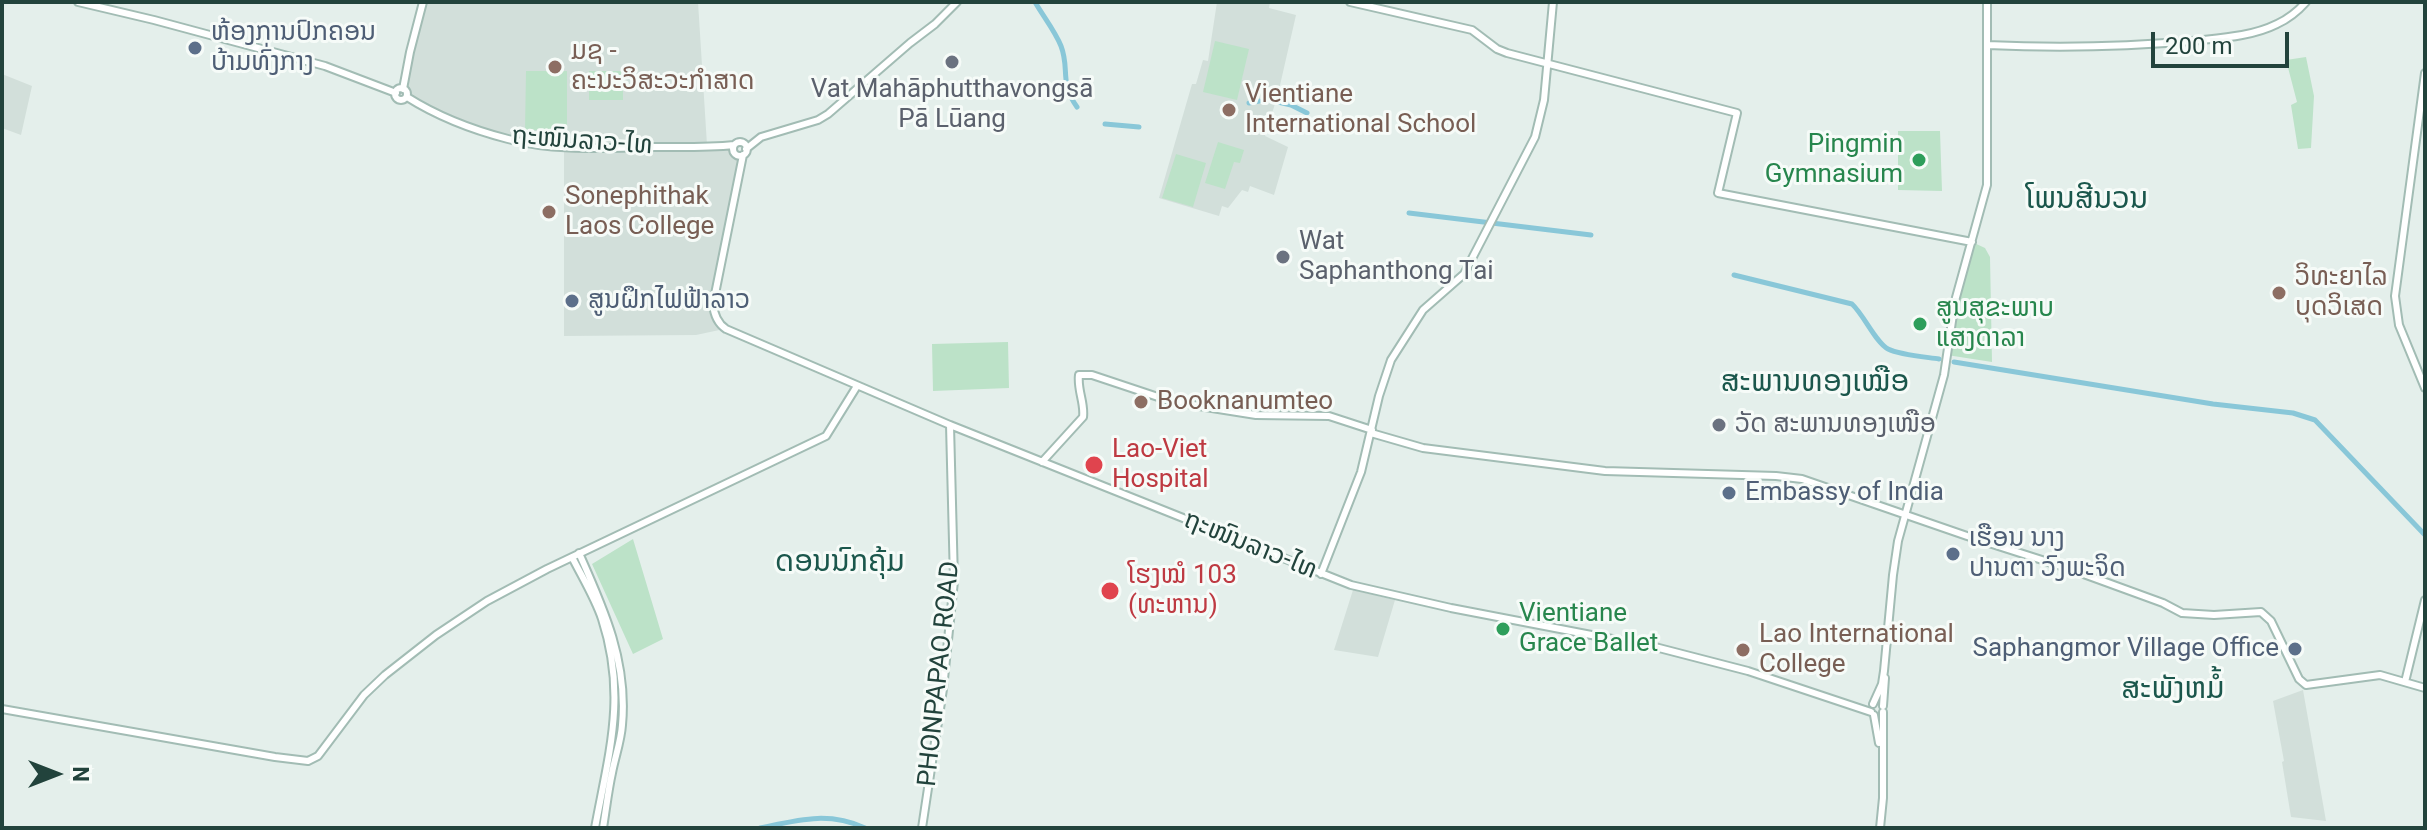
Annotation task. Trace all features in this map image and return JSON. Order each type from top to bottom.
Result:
[{"type":"street","points":[[78,2],[325,66],[396,93],[399,100],[407,97],[403,89]]},
{"type":"street","points":[[403,89],[423,2]]},
{"type":"street","points":[[739,150],[761,137],[818,120],[828,114],[957,2]]},
{"type":"street","points":[[1350,2],[1472,30],[1497,49],[1737,113],[1718,193],[1972,242]]},
{"type":"street","points":[[1321,574],[1353,497],[1391,360],[1429,304],[1460,279],[1535,137],[1544,100],[1553,2]]},
{"type":"street","points":[[1880,828],[1882,762],[1876,709],[1884,671],[1893,575],[1905,514],[1946,365],[1955,301],[1987,185],[1987,2]]},
{"type":"street","points":[[1987,45],[2124,46],[2229,37],[2277,24],[2306,2]]},
{"type":"street","points":[[2425,73],[2395,296],[2399,325],[2425,388]]},
{"type":"street","points":[[396,93],[403,89]]},
{"type":"street","name":"ຖະໜົນລາວ-ໄທ","points":[[407,97],[429,111],[510,140],[558,146],[717,147],[739,150],[713,304],[719,324],[765,347],[950,425],[1351,585],[1451,608],[1659,648],[1876,709]]},
{"type":"street","points":[[1042,462],[1083,417],[1079,375],[1092,375],[1161,398],[1193,405],[1256,415],[1329,416],[1423,448],[1605,471],[1802,479],[2067,568],[2189,615],[2261,612],[2271,621],[2299,679],[2306,685],[2386,676],[2425,688]]},
{"type":"street","points":[[2,709],[311,761],[364,695],[406,657],[487,601],[576,555],[826,436],[857,386]]},
{"type":"street","name":"PHONPAPAO ROAD","points":[[922,828],[941,702],[954,581],[950,425]]},
{"type":"street","points":[[576,555],[601,616],[615,679],[615,725],[595,828]]},
{"type":"street","points":[[576,555],[607,615],[622,679],[622,725],[603,828]]},
{"type":"street","points":[[2405,682],[2425,600]]},
{"type":"shaded area","name":"ມຊ - ຄະນະວິສະວະກຳສາດ","points":[[424,2],[698,2],[707,145],[614,146],[532,142],[510,138],[431,110],[409,97],[405,88]]},
{"type":"shaded area","name":"Vientiane International School","points":[[1217,2],[1270,2],[1269,8],[1296,15],[1265,136],[1288,147],[1274,195],[1250,186],[1248,192],[1242,190],[1228,208],[1222,206],[1219,216],[1159,198],[1192,84],[1196,84],[1203,60],[1208,61]]},
{"type":"shaded area","points":[[2,74],[32,86],[21,135],[2,128]]},
{"type":"shaded area","points":[[564,148],[736,149],[741,155],[711,304],[724,329],[696,335],[564,336]]},
{"type":"shaded area","points":[[1353,590],[1395,600],[1378,657],[1334,650]]},
{"type":"shaded area","points":[[2303,690],[2326,821],[2291,817],[2273,701]]},
{"type":"green space","points":[[1215,41],[1249,49],[1237,100],[1203,92]]},
{"type":"green space","points":[[2306,57],[2314,96],[2311,148],[2298,149],[2291,105],[2297,102],[2286,60]]},
{"type":"green space","points":[[526,71],[567,71],[567,131],[525,130]]},
{"type":"green space","points":[[589,71],[623,71],[623,100],[589,100]]},
{"type":"green space","name":"Pingmin Gymnasium","points":[[1898,131],[1940,131],[1942,191],[1898,190]]},
{"type":"green space","points":[[1218,142],[1244,150],[1240,163],[1234,162],[1225,189],[1205,183]]},
{"type":"green space","points":[[1176,154],[1206,163],[1193,207],[1162,198]]},
{"type":"green space","points":[[1972,242],[1985,248],[1990,257],[1992,362],[1947,355],[1950,330]]},
{"type":"green space","points":[[1008,342],[1009,388],[933,391],[932,344]]},
{"type":"green space","points":[[633,539],[663,639],[633,654],[592,564]]},
{"type":"waterway","points":[[1035,2],[1061,46],[1066,83],[1077,107]]},
{"type":"waterway","points":[[1249,103],[1259,101]]},
{"type":"waterway","points":[[1278,102],[1307,113]]},
{"type":"waterway","points":[[1105,124],[1139,127]]},
{"type":"waterway","points":[[1409,213],[1591,235]]},
{"type":"waterway","points":[[1734,275],[1852,304],[1888,349],[1939,359]]},
{"type":"waterway","points":[[1954,362],[2213,404],[2293,413],[2315,420],[2425,535]]},
{"type":"waterway","points":[[760,828],[826,818],[865,828]]},
{"type":"place","name":"ຫ້ອງການປົກຄອນ ບ້າມທົ່ງກາງ","points":[[195,48]]},
{"type":"place","name":"Vat Mahāphutthavongsā Pā Lūang","points":[[952,62]]},
{"type":"place","name":"ມຊ - ຄະນະວິສະວະກຳສາດ","points":[[555,67]]},
{"type":"place","name":"Vientiane International School","points":[[1229,110]]},
{"type":"place","name":"Pingmin Gymnasium","points":[[1919,160]]},
{"type":"place","name":"Sonephithak Laos College","points":[[549,212]]},
{"type":"place","name":"Wat Saphanthong Tai","points":[[1283,257]]},
{"type":"place","name":"ວິທະຍາໄລ ບຸດວິເສດ","points":[[2279,293]]},
{"type":"place","name":"ສູນຝຶກໄຟຟ້າລາວ","points":[[572,301]]},
{"type":"place","name":"ສູນສຸຂະພາບ ແສງດາລາ","points":[[1920,324]]},
{"type":"place","name":"Booknanumteo","points":[[1141,402]]},
{"type":"place","name":"ວັດ ສະພານທອງເໜືອ","points":[[1719,425]]},
{"type":"place","name":"Lao-Viet Hospital","points":[[1094,465]]},
{"type":"place","name":"Embassy of India","points":[[1729,493]]},
{"type":"place","name":"ເຮືອນ ນາງ ປານຕາ ວົງພະຈິດ","points":[[1953,554]]},
{"type":"place","name":"ໂຮງໝໍ 103 (ທະຫານ)","points":[[1110,591]]},
{"type":"place","name":"Vientiane Grace Ballet","points":[[1503,629]]},
{"type":"place","name":"Saphangmor Village Office","points":[[2295,649]]},
{"type":"place","name":"Lao International College","points":[[1743,650]]},
{"type":"district","name":"ໂພນສີນວນ","points":[[2087,200]]},
{"type":"district","name":"ສະພານທອງເໝືອ","points":[[1815,383]]},
{"type":"district","name":"ດອນນົກຄຸ້ມ","points":[[840,563]]},
{"type":"district","name":"ສະພັງຫມໍ້","points":[[2173,690]]}]
